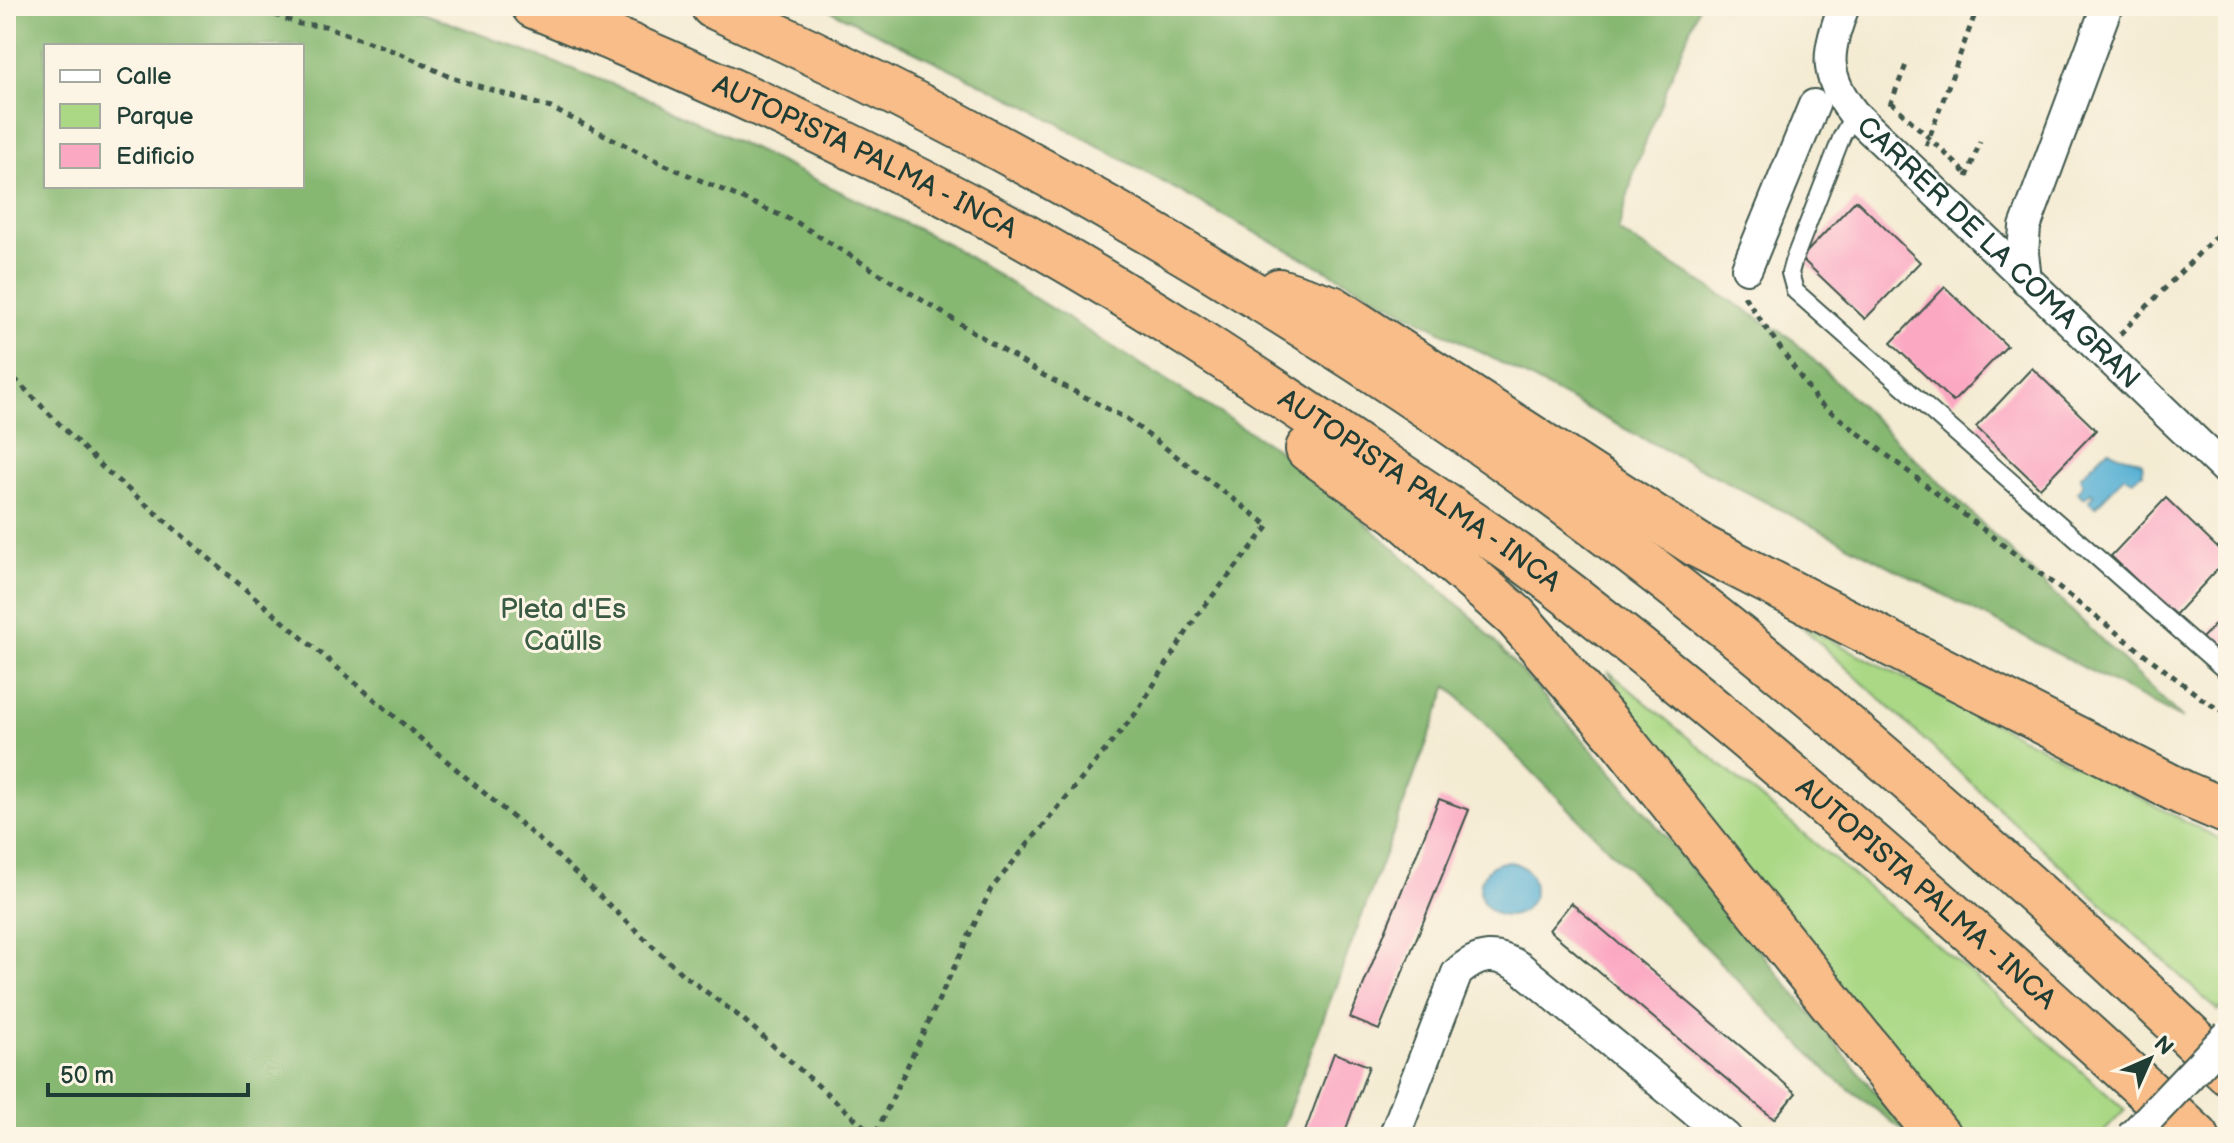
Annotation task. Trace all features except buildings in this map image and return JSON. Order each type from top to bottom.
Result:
[{"type":"highway","name":"AUTOPISTA PALMA - INCA","points":[[534,6],[759,103],[998,222],[1232,362],[1514,553],[1621,635],[1935,897],[2197,1137]]},
{"type":"highway","points":[[713,6],[918,104],[1086,194],[1217,270],[1447,420],[1667,582],[1774,668],[1982,845],[2228,1072]]},
{"type":"highway","points":[[1217,270],[1332,308],[1699,546],[2183,793],[2228,812]]},
{"type":"highway","points":[[1232,362],[1268,420],[1398,513],[1516,617],[1621,739],[1939,1137]]},
{"type":"street","name":"CARRER DE LA COMA GRAN","points":[[1844,6],[1832,39],[1829,59],[1831,77],[1854,114],[2228,472]]},
{"type":"street","points":[[2026,280],[2023,253],[2025,227],[2107,6]]},
{"type":"street","points":[[1747,268],[1814,105]]},
{"type":"street","points":[[1394,1137],[1457,973],[1474,960],[1496,956],[1521,968],[1726,1137]]},
{"type":"street","points":[[2131,1137],[2228,1035]]},
{"type":"lane","points":[[1854,114],[1842,136],[1793,262],[1790,273],[1795,291],[2228,673]]},
{"type":"path","points":[[6,370],[102,467],[550,849],[682,974],[743,1019],[875,1136],[991,889],[1136,713],[1198,614],[1269,526],[1127,419],[1043,375],[796,222],[663,164],[551,108],[452,78],[404,55],[325,26],[299,24],[252,6]]},
{"type":"path","points":[[1925,147],[1978,6]]},
{"type":"path","points":[[1888,111],[1906,65]]},
{"type":"path","points":[[1891,102],[1968,175]]},
{"type":"path","points":[[1965,185],[1980,142]]},
{"type":"path","points":[[2119,335],[2221,231],[2228,238]]},
{"type":"path","points":[[1747,268],[1736,285],[1817,401],[2192,691],[2228,715]]},
{"type":"green space","name":"Pleta d'Es Caülls","points":[[6,6],[405,6],[641,95],[946,243],[1293,459],[1473,618],[1615,775],[1912,1137],[1832,1076],[1448,686],[1279,1137],[6,1137]]},
{"type":"green space","points":[[821,6],[1699,6],[1635,169],[1618,231],[1792,339],[2183,719],[1631,432],[1224,216],[1025,105]]},
{"type":"green space","points":[[1799,624],[2228,843],[2228,1001],[2218,1011]]},
{"type":"green space","points":[[1608,671],[1973,975],[2125,1110],[2099,1137],[1961,1137],[1677,785]]},
{"type":"water","points":[[2108,449],[2142,463],[2143,473],[2132,480],[2125,476],[2095,507],[2089,501],[2094,495],[2091,492],[2084,498],[2077,492],[2083,484],[2080,477]]},
{"type":"water","points":[[1507,862],[1526,870],[1534,889],[1526,908],[1507,916],[1488,908],[1480,889],[1488,870]]}]
